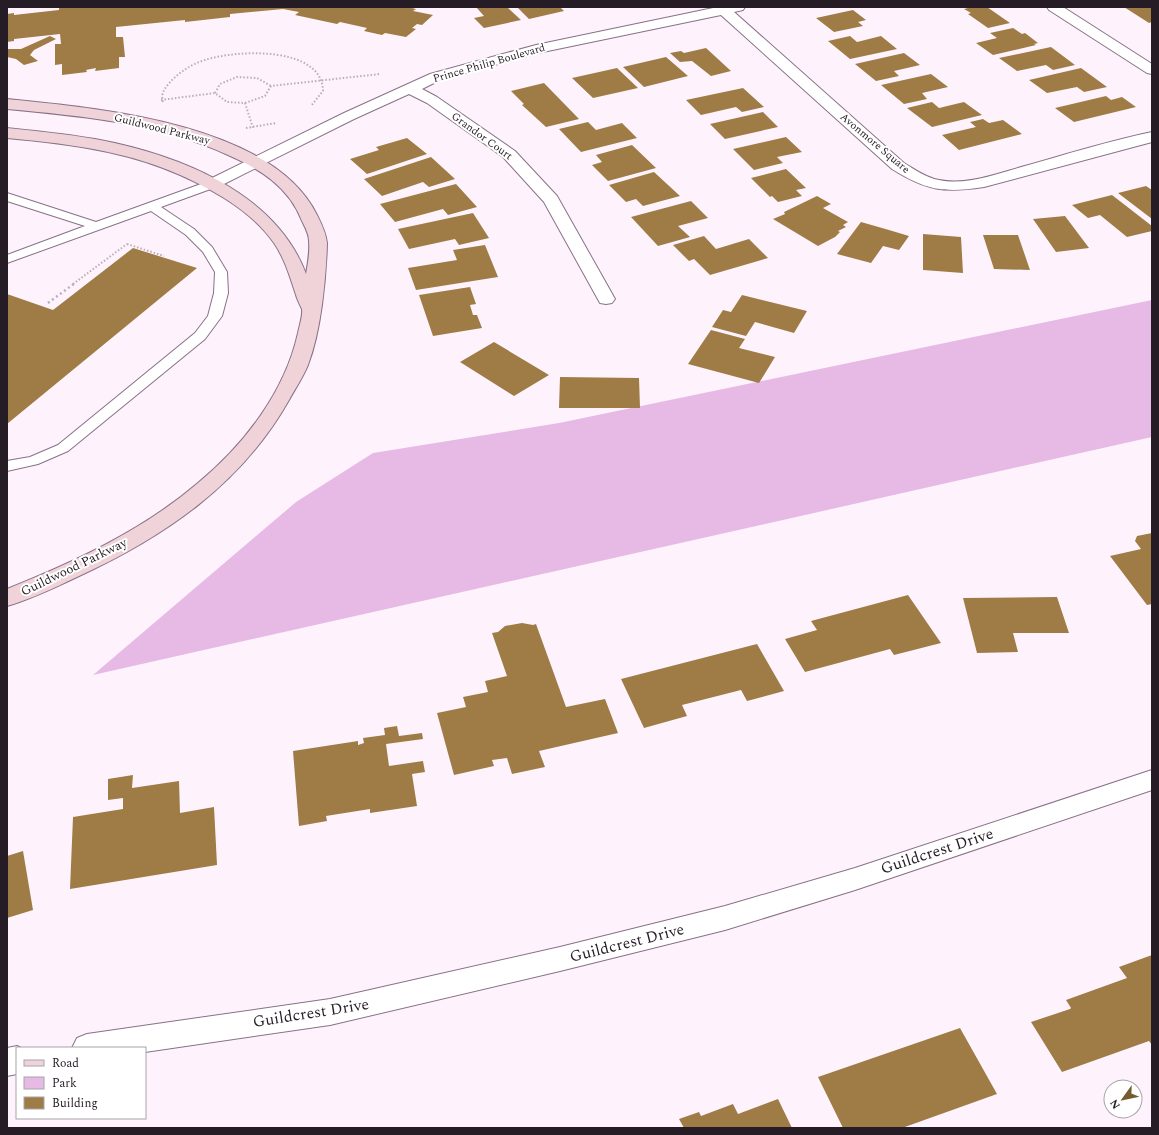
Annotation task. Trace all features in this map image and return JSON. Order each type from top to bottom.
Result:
[{"type":"street","points":[[1054,7],[1152,70]]},
{"type":"street","name":"Prince Philip Boulevard","points":[[212,184],[409,88],[435,77],[536,49],[731,9]]},
{"type":"street","name":"Avonmore Square","points":[[731,9],[898,166],[914,176],[936,185],[957,186],[984,182],[1132,140],[1152,138]]},
{"type":"street","name":"Grandor Court","points":[[409,88],[432,100],[509,154],[552,200],[606,299]]},
{"type":"street","name":"Guildwood Parkway","points":[[7,104],[95,114],[161,126],[216,143],[256,162],[274,174],[292,189],[307,210],[318,241],[311,314],[300,360],[280,402],[259,433],[238,458],[184,506],[113,551],[43,584],[7,598]]},
{"type":"street","points":[[7,133],[95,144],[142,156],[212,184],[255,213],[276,233],[293,260],[311,314]]},
{"type":"street","name":"Guildcrest Drive","points":[[93,1047],[330,1012],[560,959],[710,922],[854,878],[1152,780]]},
{"type":"lane","points":[[7,259],[212,184]]},
{"type":"lane","points":[[7,197],[96,226]]},
{"type":"lane","points":[[7,466],[33,461],[63,448],[200,336],[215,316],[221,293],[221,272],[208,250],[190,232],[152,206]]},
{"type":"path","points":[[164,104],[162,100],[164,87],[180,71],[205,60],[235,54],[266,53],[294,59],[314,69],[322,80],[324,91],[310,107]]},
{"type":"path","points":[[215,94],[220,84],[237,77],[257,78],[271,86],[385,73]]},
{"type":"path","points":[[155,101],[215,94],[226,102],[245,103],[265,96],[271,86]]},
{"type":"path","points":[[245,103],[253,128],[251,134]]},
{"type":"path","points":[[240,129],[253,128],[278,122]]},
{"type":"path","points":[[48,303],[127,244]]},
{"type":"green space","points":[[1152,300],[1152,437],[93,675],[296,502],[373,453],[559,423]]},
{"type":"building","points":[[59,7],[408,7],[416,9],[413,11],[433,15],[422,25],[417,24],[412,28],[416,29],[406,37],[385,33],[382,35],[364,31],[367,28],[340,22],[337,24],[295,15],[299,12],[283,9],[230,14],[230,17],[185,22],[185,20],[116,27],[116,37],[123,37],[125,57],[119,57],[119,68],[95,71],[96,68],[86,70],[87,72],[62,75],[62,64],[55,65],[55,44],[61,44],[60,34],[14,39],[14,41],[7,42],[7,14],[14,13],[14,15],[59,10]]},
{"type":"building","points":[[476,7],[507,7],[521,20],[484,28],[474,18],[484,16]]},
{"type":"building","points":[[517,7],[560,7],[564,11],[529,19]]},
{"type":"building","points":[[972,7],[987,7],[1010,23],[988,28],[968,14],[971,13],[964,9]]},
{"type":"building","points":[[1124,7],[1152,7],[1152,22],[1149,23]]},
{"type":"building","points":[[853,10],[866,20],[858,22],[863,26],[834,32],[816,18]]},
{"type":"building","points":[[1013,28],[1022,34],[1025,33],[1038,43],[1034,44],[1036,45],[993,55],[976,43],[997,38],[990,33]]},
{"type":"building","points":[[50,36],[56,39],[34,50],[30,55],[38,61],[24,65],[16,59],[7,57],[7,49],[21,49]]},
{"type":"building","points":[[850,36],[857,42],[881,36],[897,49],[850,59],[828,41]]},
{"type":"building","points":[[1051,47],[1075,65],[1053,70],[1046,65],[1017,71],[999,58]]},
{"type":"building","points":[[706,48],[731,71],[711,76],[692,61],[680,62],[670,53],[681,51],[684,53]]},
{"type":"building","points":[[904,53],[920,65],[894,71],[899,76],[876,81],[855,64]]},
{"type":"building","points":[[666,57],[688,76],[644,87],[623,67]]},
{"type":"building","points":[[617,68],[638,88],[593,98],[572,78]]},
{"type":"building","points":[[1081,68],[1107,87],[1084,92],[1077,87],[1047,93],[1029,80]]},
{"type":"building","points":[[931,74],[948,87],[922,93],[927,99],[904,104],[881,85]]},
{"type":"building","points":[[544,83],[579,119],[546,127],[522,105],[524,104],[511,91]]},
{"type":"building","points":[[743,88],[764,107],[742,112],[736,107],[701,115],[686,100]]},
{"type":"building","points":[[1106,96],[1111,100],[1122,97],[1136,107],[1074,122],[1055,108]]},
{"type":"building","points":[[932,102],[939,108],[964,102],[982,115],[932,127],[907,108]]},
{"type":"building","points":[[763,112],[778,127],[725,139],[710,124]]},
{"type":"building","points":[[983,119],[989,123],[1003,120],[1022,134],[959,150],[942,135],[976,127],[970,122]]},
{"type":"building","points":[[588,122],[596,130],[622,123],[637,138],[581,152],[559,129]]},
{"type":"building","points":[[786,137],[802,152],[777,157],[783,163],[754,170],[733,149]]},
{"type":"building","points":[[407,138],[427,154],[367,174],[350,159],[379,150],[376,147]]},
{"type":"building","points":[[632,145],[656,168],[608,181],[592,165],[602,162],[596,155]]},
{"type":"building","points":[[431,157],[455,179],[429,187],[423,182],[382,196],[364,179]]},
{"type":"building","points":[[786,169],[806,188],[796,190],[802,196],[778,202],[772,196],[770,197],[751,178]]},
{"type":"building","points":[[654,172],[680,196],[643,206],[636,199],[626,202],[609,185]]},
{"type":"building","points":[[456,184],[477,207],[448,215],[443,209],[395,222],[380,204]]},
{"type":"building","points":[[1146,186],[1152,190],[1152,219],[1118,193]]},
{"type":"building","points":[[1112,195],[1152,226],[1152,231],[1127,237],[1100,215],[1088,218],[1072,205]]},
{"type":"building","points":[[817,196],[831,204],[823,208],[848,222],[843,225],[846,227],[838,231],[840,232],[835,237],[818,246],[773,219]]},
{"type":"building","points":[[691,201],[708,218],[678,226],[690,237],[658,246],[631,217]]},
{"type":"building","points":[[473,213],[489,238],[459,245],[455,239],[409,249],[398,229]]},
{"type":"building","points":[[1065,216],[1089,248],[1056,252],[1033,219]]},
{"type":"building","points":[[861,222],[909,236],[899,250],[883,246],[871,263],[837,254]]},
{"type":"building","points":[[923,234],[961,237],[963,273],[923,270]]},
{"type":"building","points":[[983,235],[1018,235],[1030,270],[994,269]]},
{"type":"building","points":[[704,236],[716,249],[749,239],[768,258],[710,275],[694,259],[689,261],[673,245]]},
{"type":"building","points":[[485,245],[498,277],[416,290],[408,268],[457,260],[453,250]]},
{"type":"building","points":[[133,248],[197,268],[7,424],[7,294],[53,310]]},
{"type":"building","points":[[470,287],[476,304],[470,305],[473,315],[477,315],[482,328],[433,336],[419,295]]},
{"type":"building","points":[[742,295],[807,311],[794,333],[755,322],[746,336],[712,327],[723,310],[731,312]]},
{"type":"building","points":[[711,330],[745,339],[739,348],[775,357],[759,383],[688,364]]},
{"type":"building","points":[[494,342],[549,375],[514,396],[460,362]]},
{"type":"building","points":[[560,377],[639,378],[640,408],[559,408]]},
{"type":"building","points":[[1152,533],[1152,604],[1147,605],[1110,556],[1141,549],[1135,541],[1137,536]]},
{"type":"building","points":[[908,595],[941,643],[894,655],[890,649],[805,672],[785,639],[817,630],[811,621]]},
{"type":"building","points":[[1057,597],[1069,633],[1013,633],[1018,652],[977,653],[963,598]]},
{"type":"building","points":[[522,623],[533,625],[536,624],[566,707],[605,699],[618,733],[539,751],[545,767],[512,774],[507,758],[492,760],[494,766],[454,775],[437,713],[466,707],[463,697],[488,692],[485,681],[507,676],[492,633],[498,632],[505,626]]},
{"type":"building","points":[[757,644],[784,691],[747,701],[741,690],[682,705],[687,716],[644,728],[621,679]]},
{"type":"building","points":[[397,726],[399,736],[422,733],[423,739],[386,744],[389,766],[423,761],[425,772],[412,774],[417,806],[370,813],[370,809],[326,816],[327,821],[299,826],[293,751],[358,741],[358,745],[364,743],[363,738],[385,735],[384,728]]},
{"type":"building","points":[[133,775],[132,788],[179,781],[180,813],[214,807],[217,865],[70,889],[73,817],[123,809],[123,798],[108,800],[108,779]]},
{"type":"building","points":[[23,851],[33,910],[7,918],[7,856]]},
{"type":"building","points":[[1152,955],[1152,1045],[1149,1041],[1062,1072],[1031,1022],[1070,1009],[1071,1008],[1066,1000],[1127,978],[1119,967]]},
{"type":"building","points":[[960,1028],[997,1094],[902,1128],[843,1128],[818,1077]]},
{"type":"building","points":[[778,1099],[792,1128],[684,1128],[679,1119],[699,1112],[701,1116],[733,1104],[738,1114]]}]
